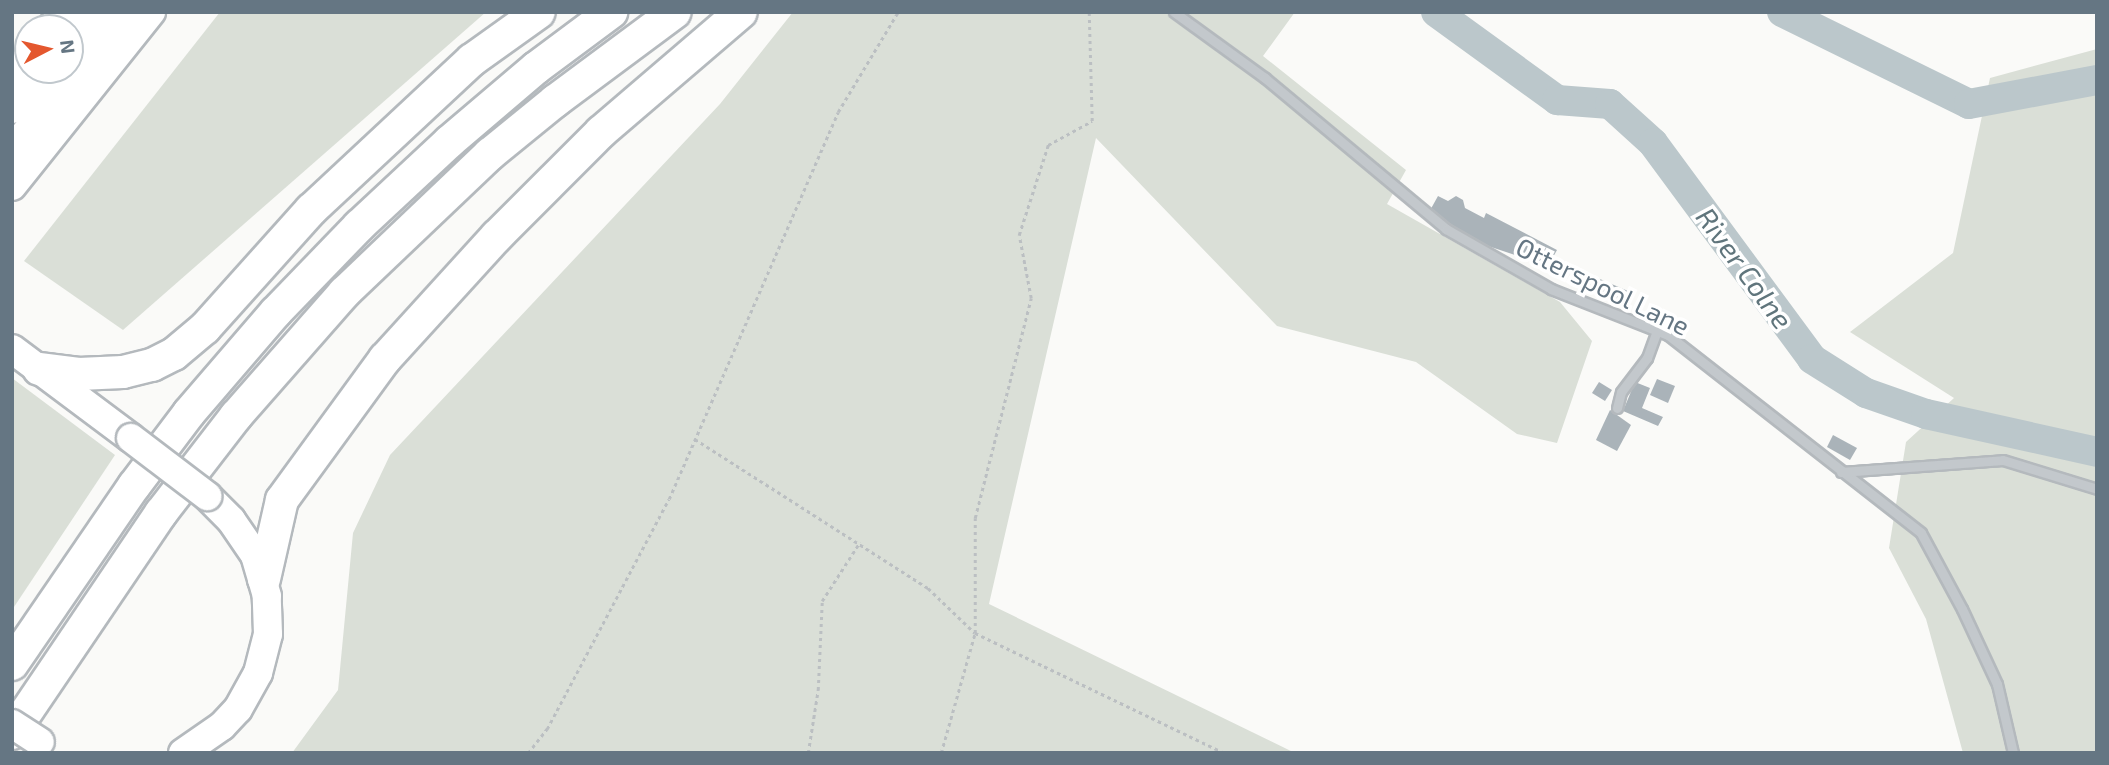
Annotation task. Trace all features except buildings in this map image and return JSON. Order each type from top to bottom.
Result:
[{"type":"highway","points":[[12,150],[123,12]]},
{"type":"highway","points":[[12,186],[151,12]]},
{"type":"highway","points":[[40,369],[79,374],[122,372],[152,365],[174,354],[205,328],[311,211],[472,60],[539,12]]},
{"type":"highway","points":[[12,664],[141,476],[189,413],[276,312],[359,226],[449,142],[536,68],[611,12]]},
{"type":"highway","points":[[12,724],[37,742],[161,513],[236,416],[344,293],[490,154],[675,12]]},
{"type":"highway","points":[[264,579],[282,500],[385,359],[497,236],[601,132],[741,12]]},
{"type":"highway","points":[[12,109],[32,84]]},
{"type":"highway","points":[[12,349],[207,496],[243,535],[255,555],[264,579],[268,634],[258,673],[238,709],[222,726],[183,753]]},
{"type":"lane","name":"Otterspool Lane","points":[[1174,12],[1265,78],[1446,229],[1551,289],[1668,335],[1747,394],[1841,472],[1887,503],[1921,533],[1962,608],[1997,684],[2012,753]]},
{"type":"lane","points":[[1617,408],[1621,393],[1647,358],[1657,331]]},
{"type":"lane","points":[[1841,472],[2003,460],[2097,489]]},
{"type":"path","points":[[528,753],[560,704],[669,499],[838,112],[898,12]]},
{"type":"path","points":[[941,753],[975,633],[975,518],[1031,298],[1019,235],[1048,145],[1092,121],[1089,12]]},
{"type":"path","points":[[695,439],[860,542],[928,588],[975,633],[1224,753]]},
{"type":"path","points":[[2097,520],[2097,534]]},
{"type":"path","points":[[808,753],[818,690],[822,601],[860,542]]},
{"type":"shaded area","points":[[220,12],[486,12],[123,330],[24,261]]},
{"type":"shaded area","points":[[793,12],[1295,12],[1263,56],[1406,170],[1387,204],[1560,302],[1592,341],[1557,443],[1517,434],[1416,362],[1277,326],[1096,138],[989,604],[1295,753],[292,753],[338,690],[353,533],[390,455],[720,104]]},
{"type":"shaded area","points":[[2097,49],[2097,753],[1963,753],[1926,619],[1889,548],[1906,442],[1954,398],[1850,332],[1953,253],[1990,78]]},
{"type":"shaded area","points":[[12,378],[115,455],[12,610]]},
{"type":"waterway","name":"River Colne","points":[[1436,12],[1557,100],[1610,104],[1653,143],[1812,359],[1866,393],[1926,414],[2097,452]]},
{"type":"waterway","points":[[1782,12],[1969,104],[2097,80]]}]
